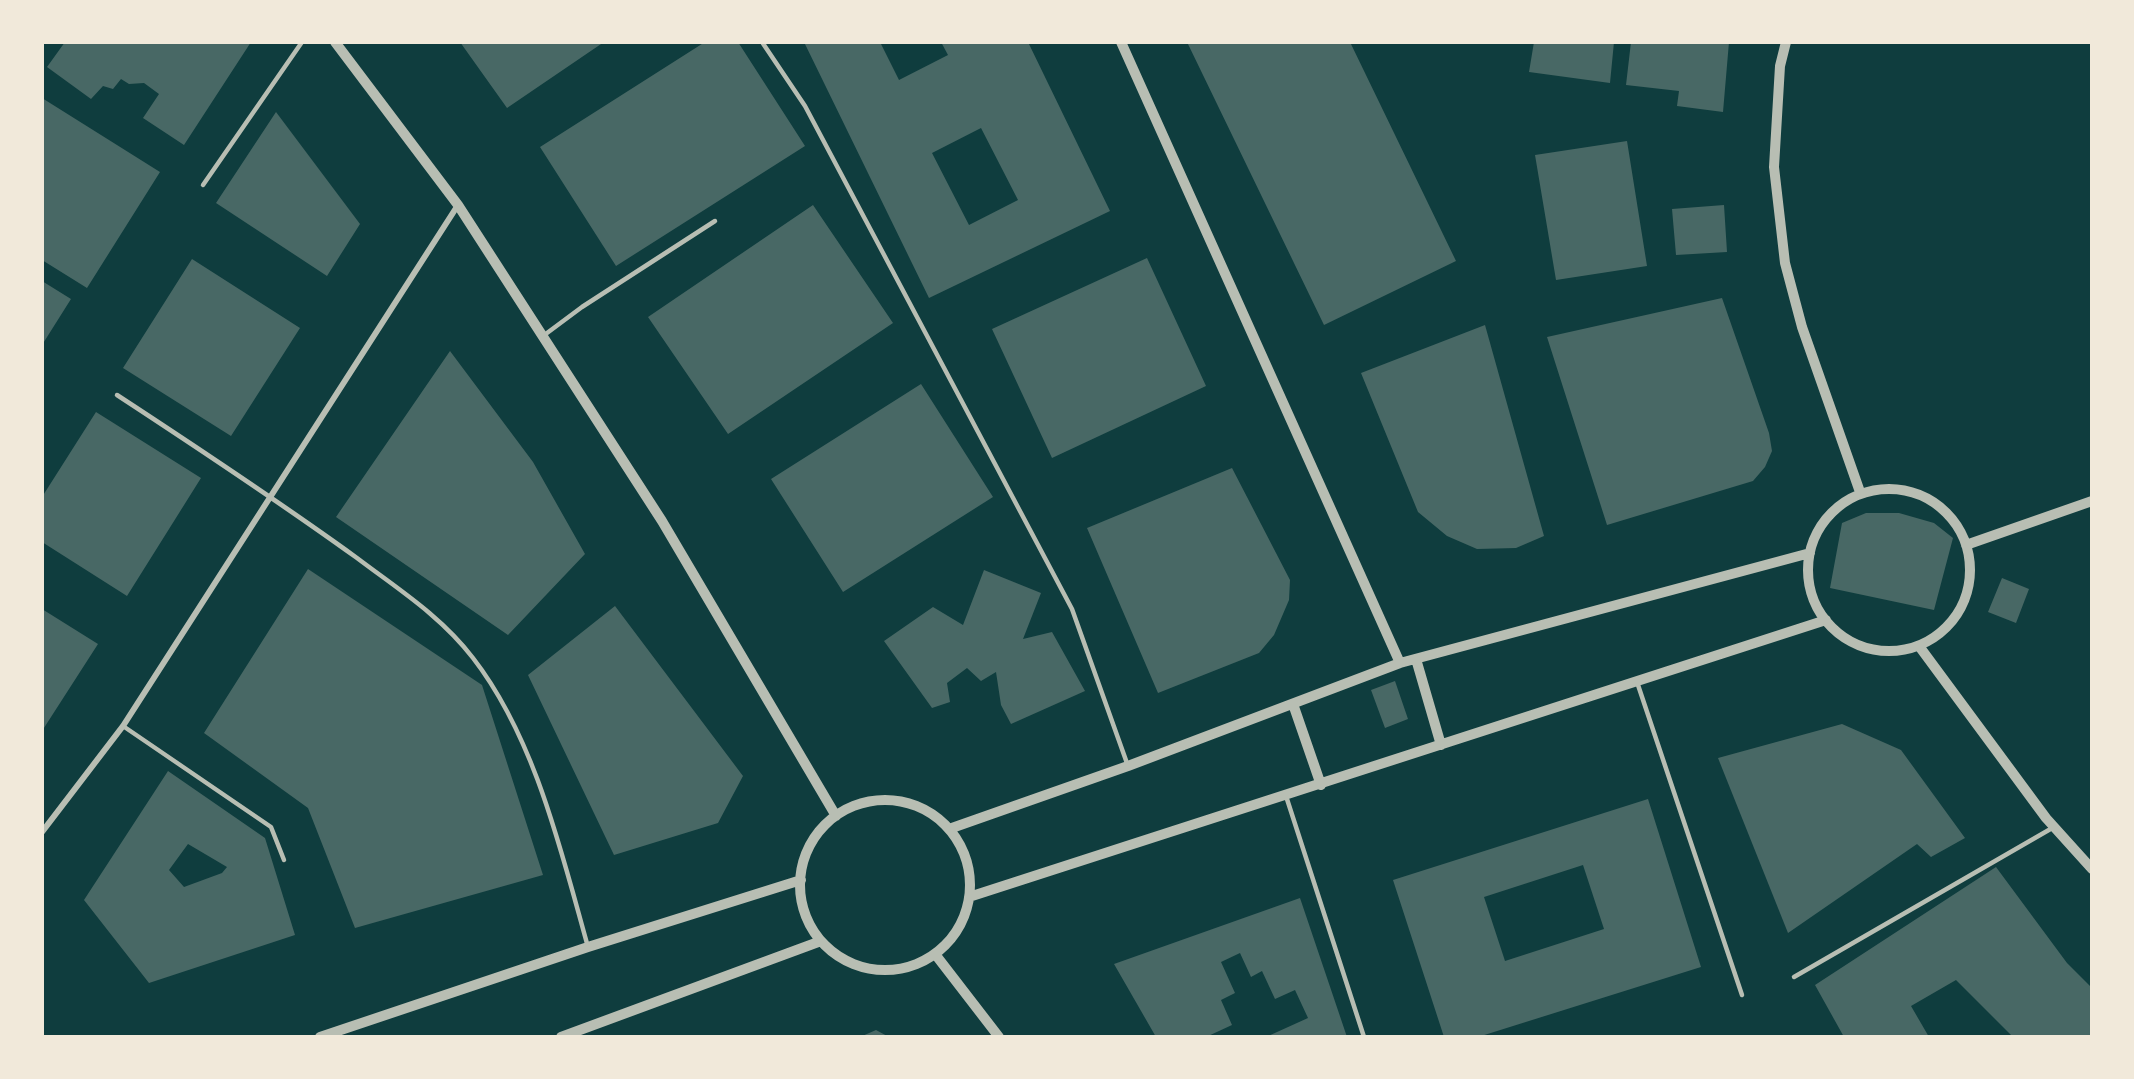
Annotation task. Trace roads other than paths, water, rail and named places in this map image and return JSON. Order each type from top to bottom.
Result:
[{"type":"street","points":[[335,42],[458,205],[543,336],[662,521],[836,816]]},
{"type":"street","points":[[1121,42],[1400,663]]},
{"type":"street","points":[[1786,42],[1780,66],[1774,167],[1785,263],[1802,327],[1860,492]]},
{"type":"street","points":[[42,832],[123,726],[458,205]]},
{"type":"street","points":[[1882,490],[1907,492],[1931,501],[1950,517],[1966,545],[1971,566],[1968,593],[1956,618],[1936,637],[1919,646],[1884,652],[1857,645],[1834,629],[1817,607],[1809,581],[1810,553],[1820,527],[1837,508],[1860,492],[1882,490]]},
{"type":"street","points":[[1966,545],[2092,501]]},
{"type":"street","points":[[949,829],[1128,766],[1400,663],[1810,553]]},
{"type":"street","points":[[969,897],[1826,620]]},
{"type":"street","points":[[1919,646],[2054,826],[2092,869]]},
{"type":"street","points":[[1416,659],[1441,745]]},
{"type":"street","points":[[1293,704],[1321,785]]},
{"type":"street","points":[[877,801],[903,802],[928,812],[949,829],[963,851],[970,877],[969,897],[958,929],[935,954],[919,964],[893,970],[866,968],[841,958],[821,941],[806,918],[800,892],[802,866],[812,841],[836,816],[851,807],[877,801]]},
{"type":"street","points":[[320,1037],[588,947],[801,880]]},
{"type":"street","points":[[561,1037],[821,941]]},
{"type":"street","points":[[935,954],[999,1037]]},
{"type":"lane","points":[[203,185],[302,42]]},
{"type":"lane","points":[[762,42],[805,106],[1072,609],[1128,766]]},
{"type":"lane","points":[[543,336],[582,307],[715,220]]},
{"type":"lane","points":[[117,395],[271,496],[439,619],[474,658],[503,703],[534,770],[588,947]]},
{"type":"lane","points":[[1636,680],[1742,995]]},
{"type":"lane","points":[[123,726],[271,827],[284,860]]},
{"type":"lane","points":[[1286,796],[1364,1037]]},
{"type":"lane","points":[[1794,977],[2054,826]]}]
